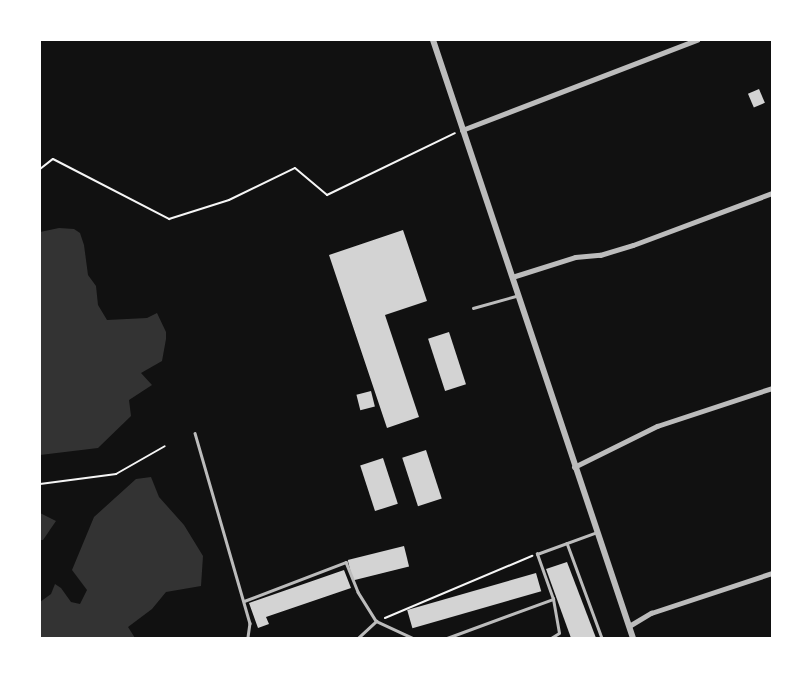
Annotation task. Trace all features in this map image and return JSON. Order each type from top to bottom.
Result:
[{"type":"street","points":[[434,40],[574,467],[598,531],[633,638]]},
{"type":"street","points":[[462,130],[697,40]]},
{"type":"street","points":[[512,276],[575,257],[600,255],[633,245],[772,193]]},
{"type":"street","points":[[574,467],[656,426],[772,388]]},
{"type":"street","points":[[629,626],[651,613],[772,573]]},
{"type":"lane","points":[[474,308],[518,295]]},
{"type":"lane","points":[[195,433],[250,623],[248,638]]},
{"type":"lane","points":[[551,638],[559,633],[553,598],[537,554],[598,531]]},
{"type":"lane","points":[[567,543],[602,638]]},
{"type":"lane","points":[[244,601],[346,562],[358,592],[376,621],[413,638]]},
{"type":"lane","points":[[447,638],[553,598]]},
{"type":"lane","points":[[358,638],[376,621]]},
{"type":"path","points":[[40,169],[53,159],[169,219],[229,200],[295,168],[327,195],[462,130]]},
{"type":"path","points":[[40,484],[116,474],[165,446]]},
{"type":"path","points":[[376,621],[537,554]]},
{"type":"shaded area","points":[[59,228],[74,229],[80,233],[84,245],[88,275],[96,286],[98,305],[107,320],[147,318],[157,313],[166,332],[166,339],[162,361],[141,373],[152,385],[129,400],[131,416],[98,448],[40,455],[40,232]]},
{"type":"shaded area","points":[[151,477],[159,497],[184,525],[203,556],[201,586],[166,592],[152,609],[128,627],[135,638],[40,638],[40,602],[51,594],[55,584],[61,588],[71,602],[80,604],[87,590],[72,570],[94,517],[136,479]]},
{"type":"shaded area","points":[[40,513],[56,521],[43,540],[40,540]]},
{"type":"building","points":[[759,89],[765,103],[754,107],[748,94]]},
{"type":"building","points":[[403,230],[427,301],[385,315],[419,417],[387,428],[329,255]]},
{"type":"building","points":[[449,332],[466,384],[445,391],[428,339]]},
{"type":"building","points":[[371,391],[375,407],[360,410],[356,395]]},
{"type":"building","points":[[426,450],[442,499],[418,506],[402,458]]},
{"type":"building","points":[[383,458],[398,504],[375,511],[360,465]]},
{"type":"building","points":[[404,546],[409,566],[353,580],[348,560]]},
{"type":"building","points":[[567,562],[596,638],[571,638],[546,569]]},
{"type":"building","points":[[344,570],[351,588],[266,617],[269,624],[258,628],[249,603]]},
{"type":"building","points":[[536,573],[541,591],[412,628],[407,610]]}]
